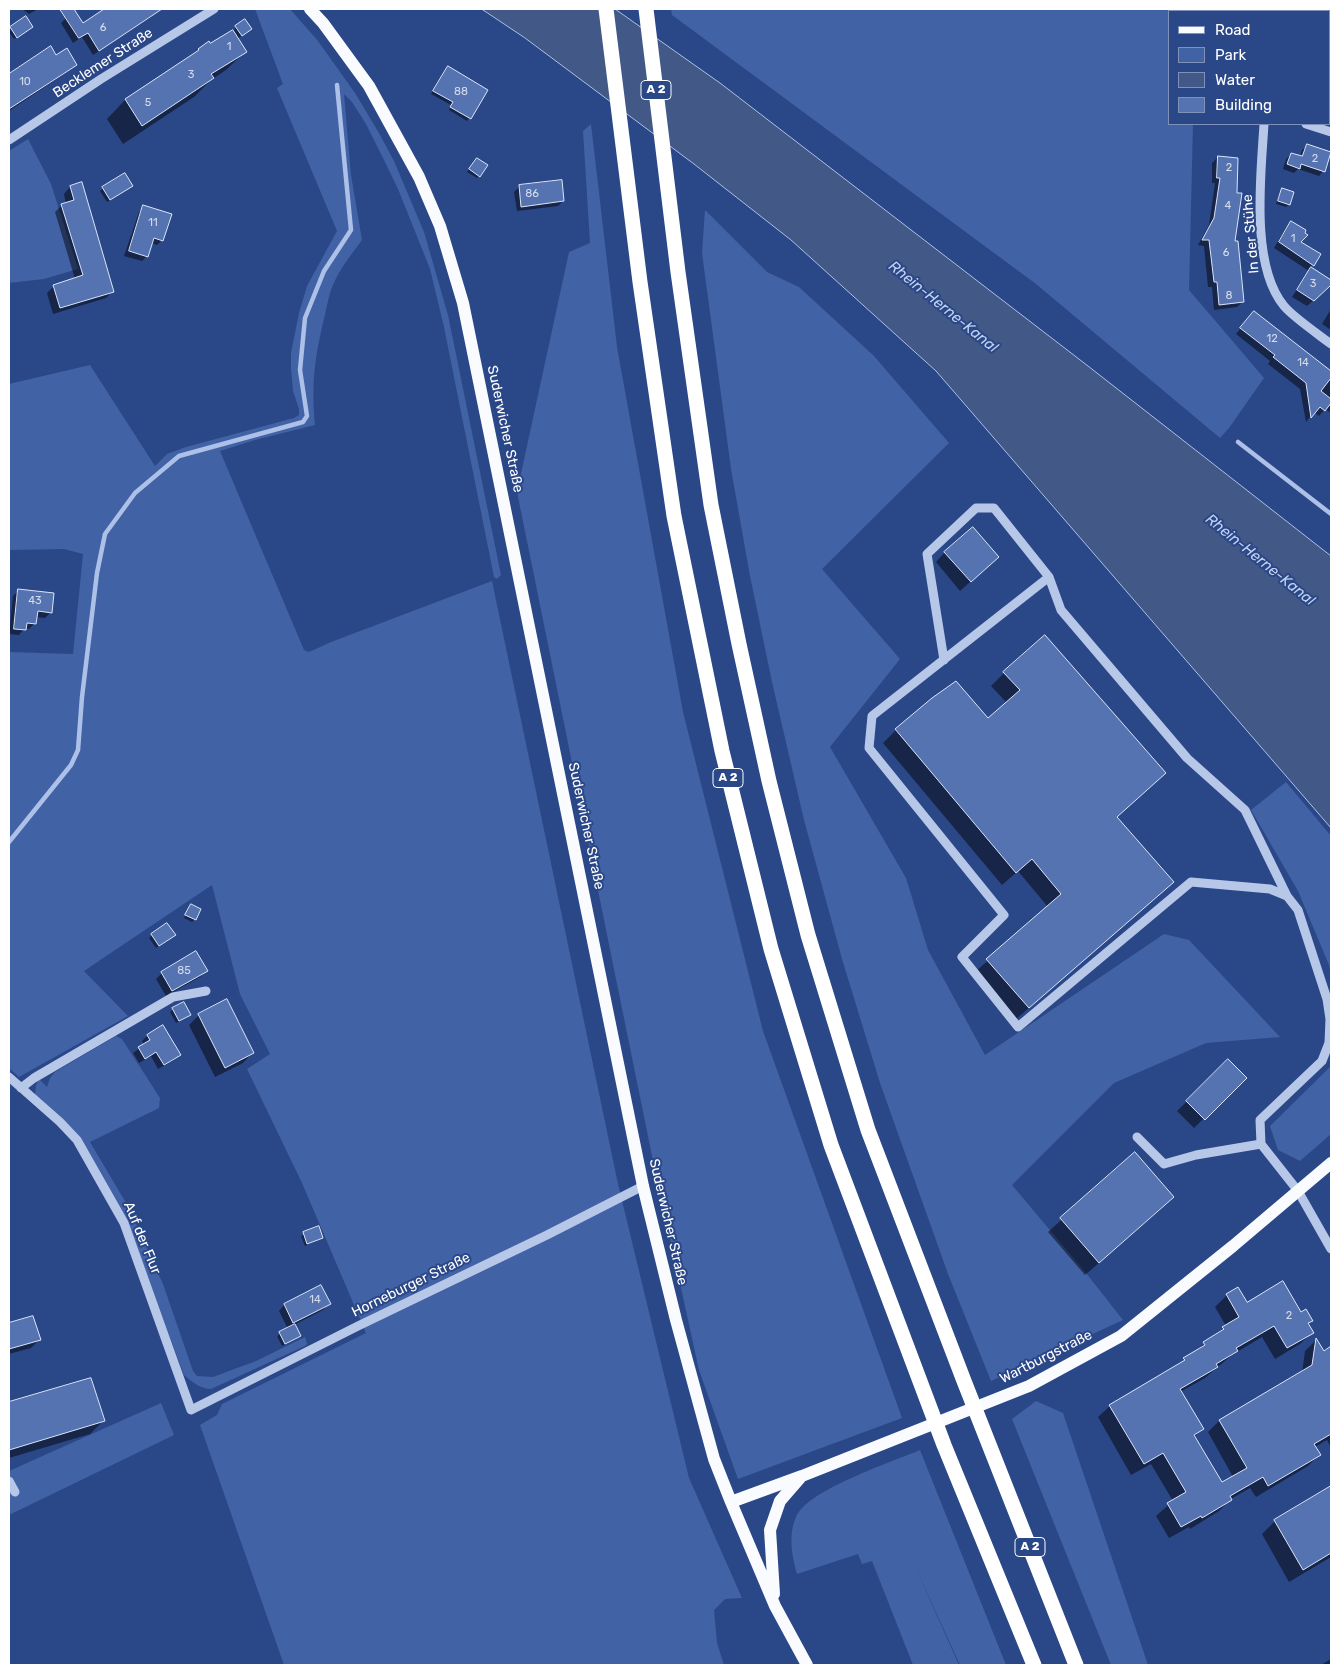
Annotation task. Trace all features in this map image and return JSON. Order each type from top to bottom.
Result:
[{"type":"highway","name":"A 2","points":[[606,9],[640,282],[674,516],[722,751],[771,949],[831,1145],[944,1445],[1034,1665]]},
{"type":"highway","name":"A 2","points":[[647,11],[678,272],[711,505],[738,644],[769,781],[808,935],[868,1130],[1076,1665]]},
{"type":"main road","name":"Suderwicher Straße","points":[[310,9],[323,23],[369,86],[420,177],[440,226],[463,303],[643,1186],[678,1329],[714,1459],[775,1606],[807,1665]]},
{"type":"main road","name":"Wartburgstraße","points":[[731,1502],[802,1476],[1029,1386],[1121,1336],[1331,1163]]},
{"type":"main road","points":[[775,1606],[770,1530],[780,1501],[802,1476]]},
{"type":"street","name":"Becklemer Straße","points":[[9,140],[214,9]]},
{"type":"street","name":"In der Stühe","points":[[1264,125],[1259,203],[1267,274],[1271,287],[1284,307],[1331,344]]},
{"type":"street","points":[[1309,125],[1331,132]]},
{"type":"street","points":[[944,660],[927,554],[976,508],[994,508],[1050,577],[1060,610],[1187,758],[1245,810],[1288,896],[1298,910],[1327,999],[1330,1019],[1329,1043],[1322,1061],[1260,1120],[1261,1144],[1298,1191],[1331,1249]]},
{"type":"street","points":[[1050,577],[872,716],[869,748],[1004,915],[962,957],[1018,1027],[1191,882],[1270,889],[1288,896]]},
{"type":"street","points":[[21,1088],[34,1078],[173,997],[206,991]]},
{"type":"street","name":"Auf der Flur","points":[[9,1078],[60,1122],[76,1140],[124,1223],[191,1410]]},
{"type":"street","points":[[1137,1137],[1164,1164],[1196,1155],[1261,1144]]},
{"type":"street","name":"Horneburger Straße","points":[[191,1410],[643,1186]]},
{"type":"street","points":[[9,1481],[15,1492]]},
{"type":"green space","points":[[255,9],[290,9],[318,41],[355,93],[394,161],[424,232],[448,315],[501,575],[497,579],[494,577],[444,327],[430,269],[398,189],[384,160],[366,124],[352,102],[344,94],[351,175],[362,240],[339,273],[328,300],[315,369],[313,396],[315,425],[220,451],[304,650],[309,652],[492,581],[618,1184],[689,1478],[742,1598],[725,1599],[714,1610],[717,1643],[724,1665],[284,1665],[200,1425],[217,1415],[222,1404],[366,1333],[302,1183],[247,1069],[270,1054],[240,994],[212,885],[84,971],[128,1016],[19,1077],[9,1068],[9,652],[73,654],[83,554],[64,549],[9,550],[9,384],[90,365],[155,466],[167,454],[186,447],[294,418],[299,415],[293,391],[291,353],[299,313],[307,286],[337,231],[277,88],[283,84]]},
{"type":"green space","points":[[671,9],[1286,9],[1168,10],[1168,125],[1193,125],[1189,290],[1264,378],[1220,438],[1036,284],[672,15]]},
{"type":"green space","points":[[591,124],[617,347],[683,712],[763,1031],[902,1418],[738,1479],[699,1370],[652,1156],[517,492],[569,252],[590,243],[583,131]]},
{"type":"green space","points":[[28,139],[51,184],[78,269],[44,279],[9,283],[9,151]]},
{"type":"green space","points":[[705,210],[767,272],[799,287],[874,356],[949,443],[822,569],[900,659],[830,747],[906,878],[928,950],[985,1055],[1164,934],[1189,940],[1280,1037],[1206,1043],[1114,1083],[1012,1185],[1123,1320],[991,1381],[948,1274],[880,1083],[842,959],[804,820],[772,682],[750,576],[731,469],[702,253]]},
{"type":"green space","points":[[1286,782],[1331,836],[1331,974],[1298,891],[1251,810]]},
{"type":"green space","points":[[116,1036],[122,1039],[160,1098],[159,1108],[90,1142],[129,1208],[163,1284],[193,1371],[197,1376],[213,1377],[256,1361],[305,1337],[307,1344],[211,1389],[193,1383],[184,1375],[128,1223],[79,1136],[35,1095],[39,1079],[47,1087],[50,1078],[55,1072]]},
{"type":"green space","points":[[1331,1066],[1331,1134],[1300,1161],[1278,1150],[1270,1126]]},
{"type":"green space","points":[[1036,1401],[1063,1413],[1148,1665],[1111,1665],[1012,1419]]},
{"type":"green space","points":[[161,1403],[174,1435],[9,1515],[9,1471]]},
{"type":"green space","points":[[920,1450],[1006,1665],[960,1665],[913,1562],[959,1665],[913,1665],[872,1561],[862,1564],[858,1554],[797,1574],[791,1538],[796,1517],[803,1507],[833,1487],[871,1469]]},
{"type":"water","name":"Rhein-Herne-Kanal","points":[[482,9],[615,9],[720,83],[1331,556],[1331,828],[936,371],[791,240],[694,164],[525,38]]},
{"type":"building","points":[[60,9],[74,9],[83,23],[104,9],[162,9],[99,51],[88,33],[79,38]]},
{"type":"building","points":[[26,16],[33,27],[17,38],[10,27]]},
{"type":"building","points":[[245,19],[252,29],[242,36],[235,26]]},
{"type":"building","points":[[233,30],[247,52],[211,74],[214,78],[142,126],[125,99],[199,50],[209,41],[210,43]]},
{"type":"building","points":[[51,46],[56,55],[67,48],[77,65],[9,109],[9,74]]},
{"type":"building","points":[[448,66],[488,90],[471,119],[450,107],[453,102],[433,91]]},
{"type":"building","points":[[1307,144],[1331,152],[1325,172],[1301,164],[1300,169],[1287,164],[1291,153],[1302,156]]},
{"type":"building","points":[[1218,156],[1238,158],[1237,193],[1242,193],[1235,241],[1238,241],[1244,302],[1219,305],[1217,282],[1214,282],[1209,240],[1202,240],[1214,218],[1220,178],[1217,178]]},
{"type":"building","points":[[477,158],[488,165],[480,177],[469,169]]},
{"type":"building","points":[[125,173],[133,186],[110,200],[102,187]]},
{"type":"building","points":[[562,180],[564,201],[521,207],[519,185]]},
{"type":"building","points":[[82,182],[114,292],[60,308],[53,285],[83,275],[61,204],[74,200],[70,186]]},
{"type":"building","points":[[1282,188],[1294,192],[1290,205],[1278,201]]},
{"type":"building","points":[[143,205],[172,214],[163,241],[154,238],[148,257],[129,251]]},
{"type":"building","points":[[1291,221],[1306,230],[1305,233],[1308,235],[1301,242],[1321,254],[1314,266],[1279,242]]},
{"type":"building","points":[[1311,267],[1331,280],[1331,285],[1314,301],[1297,290]]},
{"type":"building","points":[[1254,311],[1331,371],[1331,378],[1321,391],[1331,399],[1331,403],[1325,411],[1320,407],[1311,418],[1306,383],[1273,357],[1275,355],[1240,328]]},
{"type":"building","points":[[973,527],[999,557],[971,582],[944,552]]},
{"type":"building","points":[[18,589],[54,593],[52,613],[38,611],[36,624],[27,623],[26,630],[14,629]]},
{"type":"building","points":[[1045,635],[1166,773],[1117,817],[1174,882],[1029,1008],[986,959],[1061,894],[1032,859],[1016,873],[895,729],[956,681],[988,718],[1020,690],[1003,672]]},
{"type":"building","points":[[191,904],[201,909],[196,920],[185,915]]},
{"type":"building","points":[[167,923],[176,935],[159,946],[151,934]]},
{"type":"building","points":[[196,951],[208,971],[172,991],[161,972]]},
{"type":"building","points":[[227,999],[254,1053],[225,1068],[198,1014]]},
{"type":"building","points":[[184,1002],[191,1015],[179,1021],[172,1008]]},
{"type":"building","points":[[163,1025],[181,1055],[164,1065],[156,1052],[145,1059],[138,1047],[150,1040],[147,1035]]},
{"type":"building","points":[[1228,1059],[1247,1078],[1205,1120],[1186,1101]]},
{"type":"building","points":[[1135,1152],[1174,1197],[1099,1263],[1060,1218]]},
{"type":"building","points":[[319,1226],[323,1238],[307,1244],[303,1232]]},
{"type":"building","points":[[1283,1281],[1301,1312],[1306,1309],[1313,1321],[1308,1323],[1314,1333],[1287,1348],[1274,1326],[1236,1348],[1238,1351],[1216,1364],[1218,1367],[1180,1389],[1204,1429],[1194,1435],[1222,1482],[1247,1468],[1219,1420],[1312,1365],[1316,1338],[1324,1351],[1331,1346],[1331,1434],[1314,1444],[1321,1455],[1268,1486],[1263,1477],[1230,1496],[1232,1500],[1202,1518],[1201,1516],[1181,1527],[1167,1503],[1186,1492],[1163,1453],[1144,1464],[1109,1405],[1185,1360],[1183,1358],[1205,1345],[1203,1342],[1239,1317],[1226,1294],[1238,1287],[1247,1302]]},
{"type":"building","points":[[321,1285],[331,1304],[293,1323],[284,1304]]},
{"type":"building","points":[[33,1316],[41,1340],[9,1349],[9,1323]]},
{"type":"building","points":[[295,1324],[301,1336],[285,1344],[279,1332]]},
{"type":"building","points":[[91,1378],[105,1421],[9,1450],[9,1402]]},
{"type":"building","points":[[1331,1486],[1331,1553],[1303,1570],[1274,1520]]},
{"type":"waterway","points":[[9,842],[71,765],[78,750],[82,697],[97,573],[105,534],[135,493],[179,456],[303,422],[307,416],[300,370],[305,318],[324,271],[351,230],[337,85]]},
{"type":"waterway","points":[[1238,442],[1331,514]]}]
